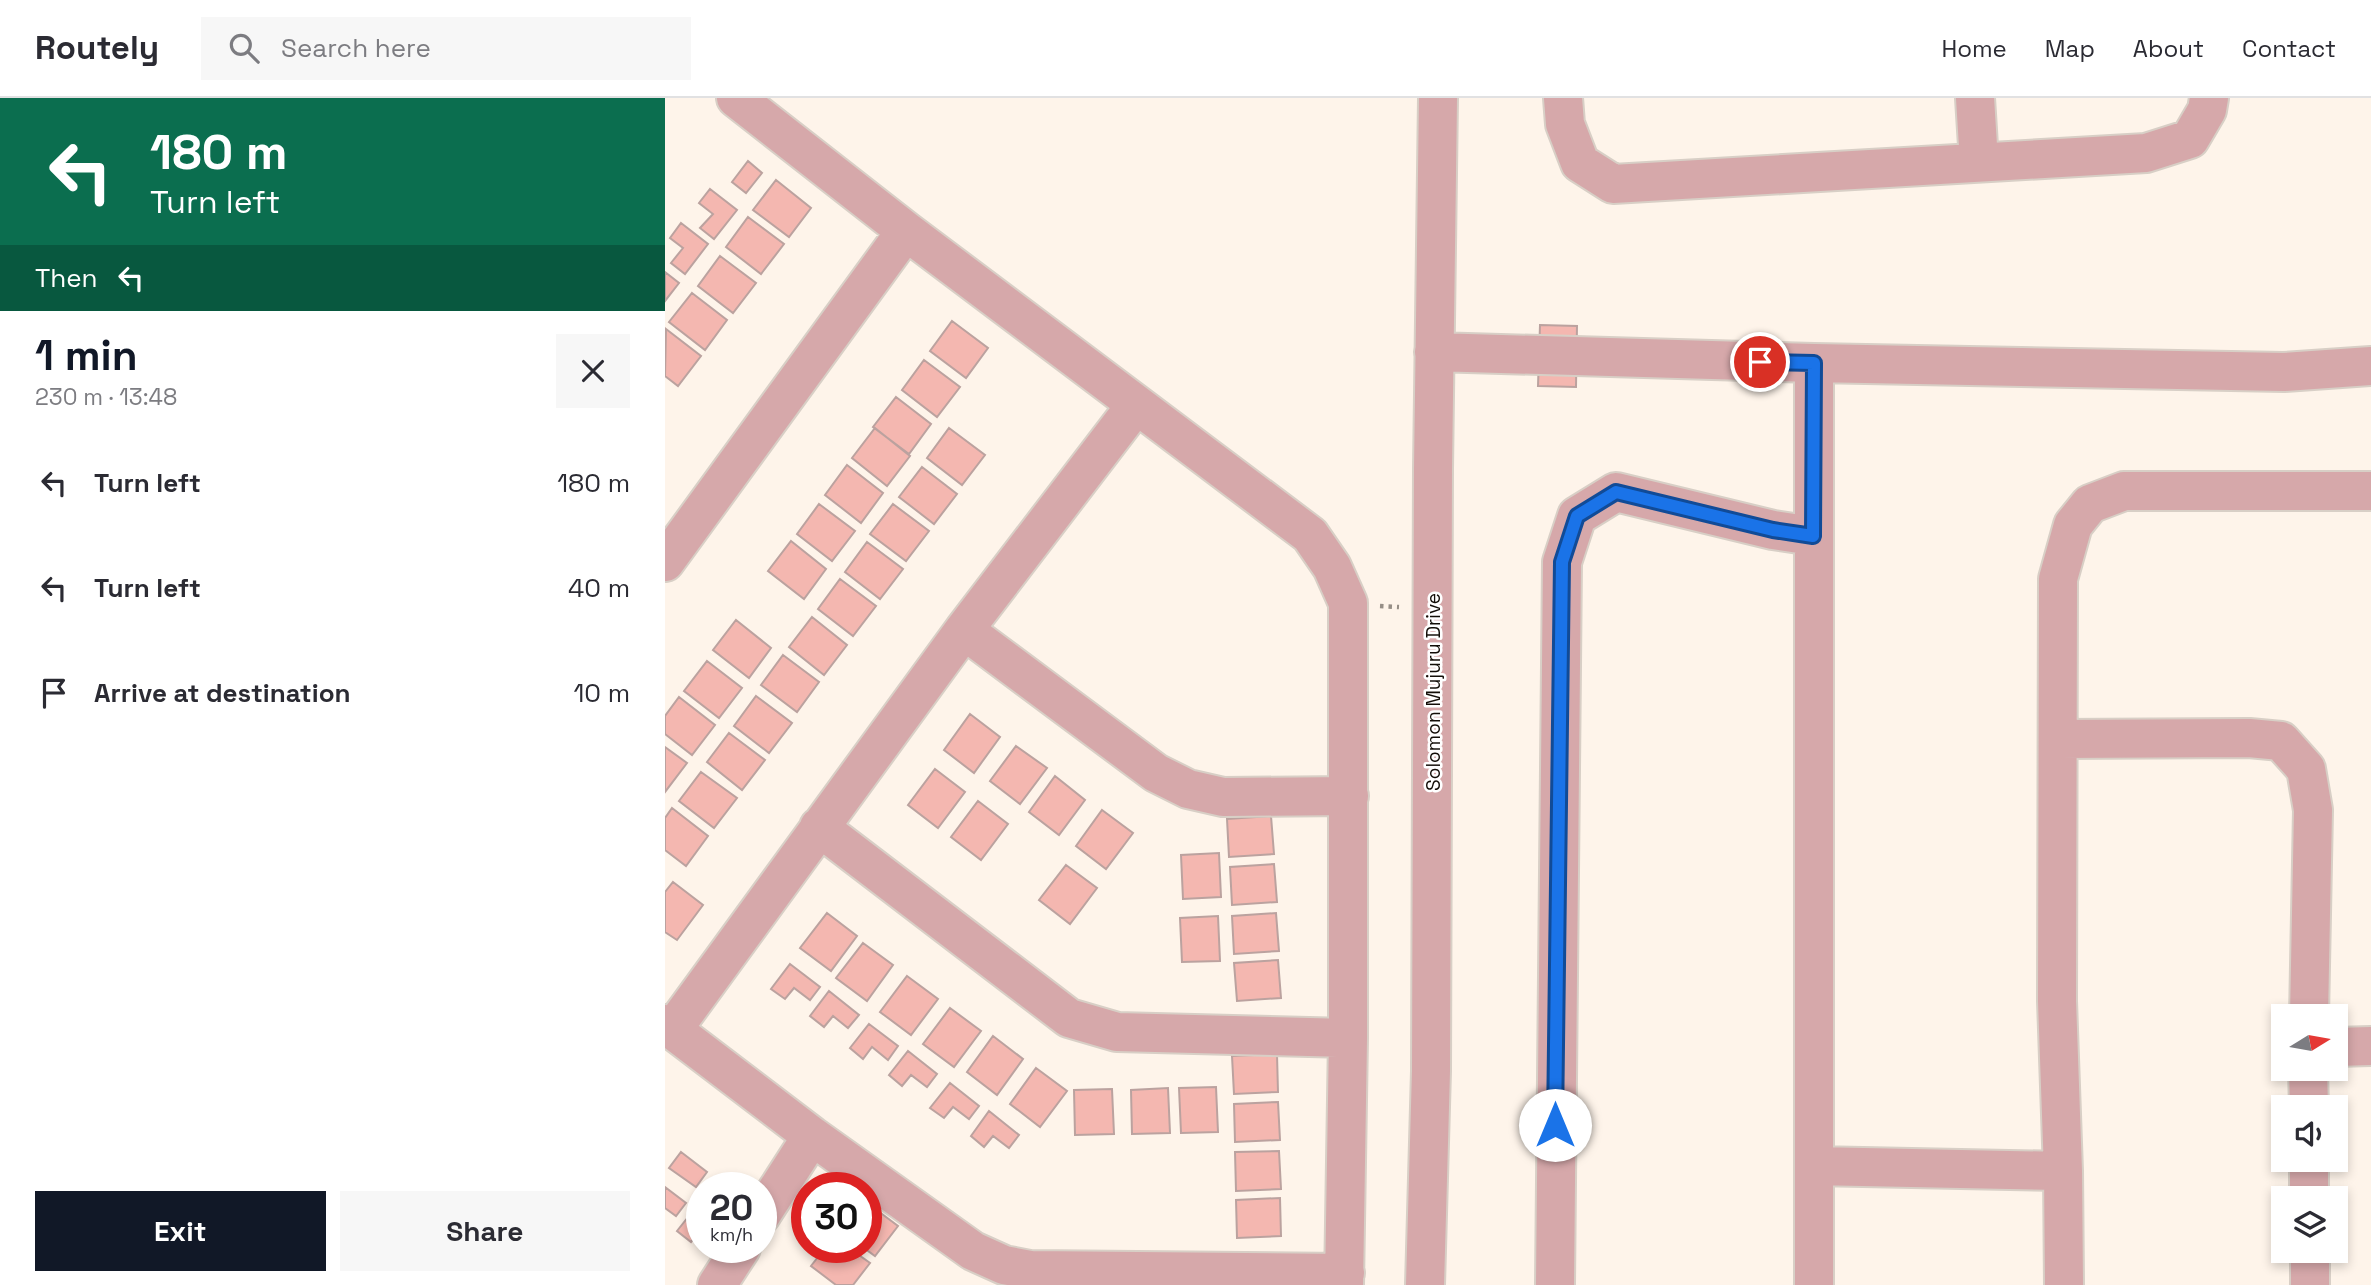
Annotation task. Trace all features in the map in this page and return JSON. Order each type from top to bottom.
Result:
[{"type":"street","points":[[736,98],[906,232],[1136,405],[1310,536],[1332,567],[1348,603],[1345,1279],[1030,1270],[1004,1265],[973,1251],[812,1136],[669,1027],[964,630],[1136,405]]},
{"type":"street","name":"Solomon Mujuru Drive","points":[[1425,1285],[1431,1071],[1434,352],[1438,98]]},
{"type":"street","points":[[1563,98],[1565,124],[1580,163],[1613,184],[2146,153],[2190,139],[2207,110],[2209,98]]},
{"type":"street","points":[[1975,98],[1979,162]]},
{"type":"street","points":[[665,562],[906,232]]},
{"type":"street","points":[[1434,352],[2284,372],[2371,366]]},
{"type":"street","points":[[1814,363],[1814,1285]]},
{"type":"street","points":[[2064,1285],[2057,1002],[2058,579],[2073,525],[2090,504],[2125,491],[2371,491]]},
{"type":"street","points":[[1555,1285],[1562,562],[1577,516],[1616,492],[1773,530],[1813,536]]},
{"type":"street","points":[[964,630],[1156,773],[1188,789],[1223,797],[1349,796]]},
{"type":"street","points":[[2057,739],[2249,738],[2281,741],[2306,769],[2313,810],[2309,1004]]},
{"type":"street","points":[[819,827],[1069,1018],[1117,1032],[1348,1038]]},
{"type":"street","points":[[2349,1047],[2371,1046]]},
{"type":"street","points":[[777,1190],[812,1136]]},
{"type":"street","points":[[1814,1166],[2063,1171]]},
{"type":"street","points":[[717,1285],[731,1263]]},
{"type":"street","points":[[2310,1263],[2310,1285]]},
{"type":"path","points":[[1348,603],[1433,610]]},
{"type":"building","points":[[748,161],[762,173],[746,193],[732,182]]},
{"type":"building","points":[[776,180],[811,208],[789,237],[753,210]]},
{"type":"building","points":[[710,189],[737,210],[714,239],[700,228],[713,214],[699,203]]},
{"type":"building","points":[[748,217],[784,244],[761,274],[726,247]]},
{"type":"building","points":[[681,223],[708,244],[685,274],[671,263],[683,248],[670,238]]},
{"type":"building","points":[[720,256],[756,283],[733,313],[698,286]]},
{"type":"building","points":[[665,272],[679,283],[665,301]]},
{"type":"building","points":[[692,293],[727,320],[705,350],[669,322]]},
{"type":"building","points":[[952,321],[988,348],[966,378],[930,351]]},
{"type":"building","points":[[1540,325],[1577,326],[1576,387],[1538,386]]},
{"type":"building","points":[[666,329],[701,356],[678,386],[665,376]]},
{"type":"building","points":[[924,360],[960,387],[937,417],[902,390]]},
{"type":"building","points":[[896,397],[931,424],[909,454],[873,427]]},
{"type":"building","points":[[875,428],[910,456],[887,486],[852,458]]},
{"type":"building","points":[[949,428],[985,455],[962,485],[927,458]]},
{"type":"building","points":[[847,465],[883,493],[861,523],[825,495]]},
{"type":"building","points":[[922,467],[957,494],[934,524],[899,497]]},
{"type":"building","points":[[819,504],[855,531],[832,561],[797,534]]},
{"type":"building","points":[[893,504],[929,531],[906,561],[870,534]]},
{"type":"building","points":[[791,541],[826,569],[804,599],[768,571]]},
{"type":"building","points":[[867,542],[903,569],[880,599],[845,572]]},
{"type":"building","points":[[840,579],[876,606],[853,636],[818,609]]},
{"type":"building","points":[[812,617],[847,645],[824,675],[789,647]]},
{"type":"building","points":[[736,620],[771,648],[749,678],[713,650]]},
{"type":"building","points":[[783,655],[819,682],[797,712],[761,685]]},
{"type":"building","points":[[707,661],[742,688],[719,718],[684,691]]},
{"type":"building","points":[[756,696],[792,723],[769,753],[734,726]]},
{"type":"building","points":[[679,697],[715,725],[692,755],[665,734],[665,716]]},
{"type":"building","points":[[970,714],[1000,737],[974,773],[944,750]]},
{"type":"building","points":[[729,733],[765,760],[742,790],[707,762]]},
{"type":"building","points":[[1016,746],[1047,768],[1020,804],[990,781]]},
{"type":"building","points":[[665,747],[687,763],[665,792]]},
{"type":"building","points":[[935,769],[965,792],[938,828],[908,805]]},
{"type":"building","points":[[701,772],[737,798],[714,828],[679,801]]},
{"type":"building","points":[[1055,776],[1085,800],[1059,835],[1029,812]]},
{"type":"building","points":[[978,801],[1008,824],[981,860],[951,837]]},
{"type":"building","points":[[672,808],[708,836],[686,866],[665,850],[665,818]]},
{"type":"building","points":[[1102,810],[1133,833],[1106,869],[1076,846]]},
{"type":"building","points":[[1271,816],[1274,854],[1229,857],[1227,819]]},
{"type":"building","points":[[1219,853],[1221,897],[1183,899],[1181,855]]},
{"type":"building","points":[[1274,864],[1277,902],[1232,905],[1230,867]]},
{"type":"building","points":[[1066,865],[1097,888],[1070,924],[1039,900]]},
{"type":"building","points":[[673,882],[703,905],[677,940],[665,932],[665,892]]},
{"type":"building","points":[[827,913],[857,936],[831,971],[800,948]]},
{"type":"building","points":[[1276,913],[1279,951],[1234,954],[1232,916]]},
{"type":"building","points":[[1218,916],[1220,961],[1182,962],[1180,918]]},
{"type":"building","points":[[863,943],[893,965],[867,1001],[836,978]]},
{"type":"building","points":[[1278,960],[1281,998],[1237,1001],[1234,963]]},
{"type":"building","points":[[790,964],[820,987],[810,1000],[794,988],[785,999],[771,989]]},
{"type":"building","points":[[907,976],[938,999],[911,1035],[880,1012]]},
{"type":"building","points":[[829,991],[859,1015],[848,1028],[833,1016],[824,1027],[810,1016]]},
{"type":"building","points":[[950,1008],[981,1031],[954,1067],[923,1044]]},
{"type":"building","points":[[869,1024],[898,1046],[888,1060],[872,1047],[863,1059],[850,1048]]},
{"type":"building","points":[[993,1036],[1023,1059],[997,1095],[967,1072]]},
{"type":"building","points":[[908,1051],[937,1074],[927,1087],[911,1075],[902,1086],[889,1075]]},
{"type":"building","points":[[1277,1054],[1278,1092],[1234,1094],[1232,1056]]},
{"type":"building","points":[[1036,1068],[1067,1091],[1040,1127],[1010,1104]]},
{"type":"building","points":[[950,1083],[979,1106],[969,1119],[953,1107],[944,1118],[930,1108]]},
{"type":"building","points":[[1216,1087],[1218,1132],[1181,1133],[1179,1088]]},
{"type":"building","points":[[1168,1088],[1170,1133],[1132,1134],[1131,1090]]},
{"type":"building","points":[[1112,1089],[1114,1134],[1075,1135],[1074,1090]]},
{"type":"building","points":[[1278,1102],[1280,1140],[1235,1142],[1234,1104]]},
{"type":"building","points":[[989,1111],[1019,1135],[1009,1148],[993,1136],[984,1147],[971,1136]]},
{"type":"building","points":[[1279,1151],[1281,1189],[1236,1191],[1235,1152]]},
{"type":"building","points":[[681,1152],[707,1172],[686,1172],[686,1180],[669,1168]]},
{"type":"building","points":[[665,1187],[686,1203],[676,1216],[665,1208]]},
{"type":"building","points":[[1280,1198],[1281,1236],[1237,1238],[1236,1200]]},
{"type":"building","points":[[882,1214],[898,1226],[882,1247]]},
{"type":"building","points":[[686,1220],[686,1238],[677,1231]]},
{"type":"building","points":[[813,1263],[870,1263],[853,1285],[836,1285],[811,1266]]},
{"type":"route","points":[[1555,1125],[1562,562],[1577,516],[1616,492],[1773,530],[1813,536],[1814,363],[1760,362]]}]
